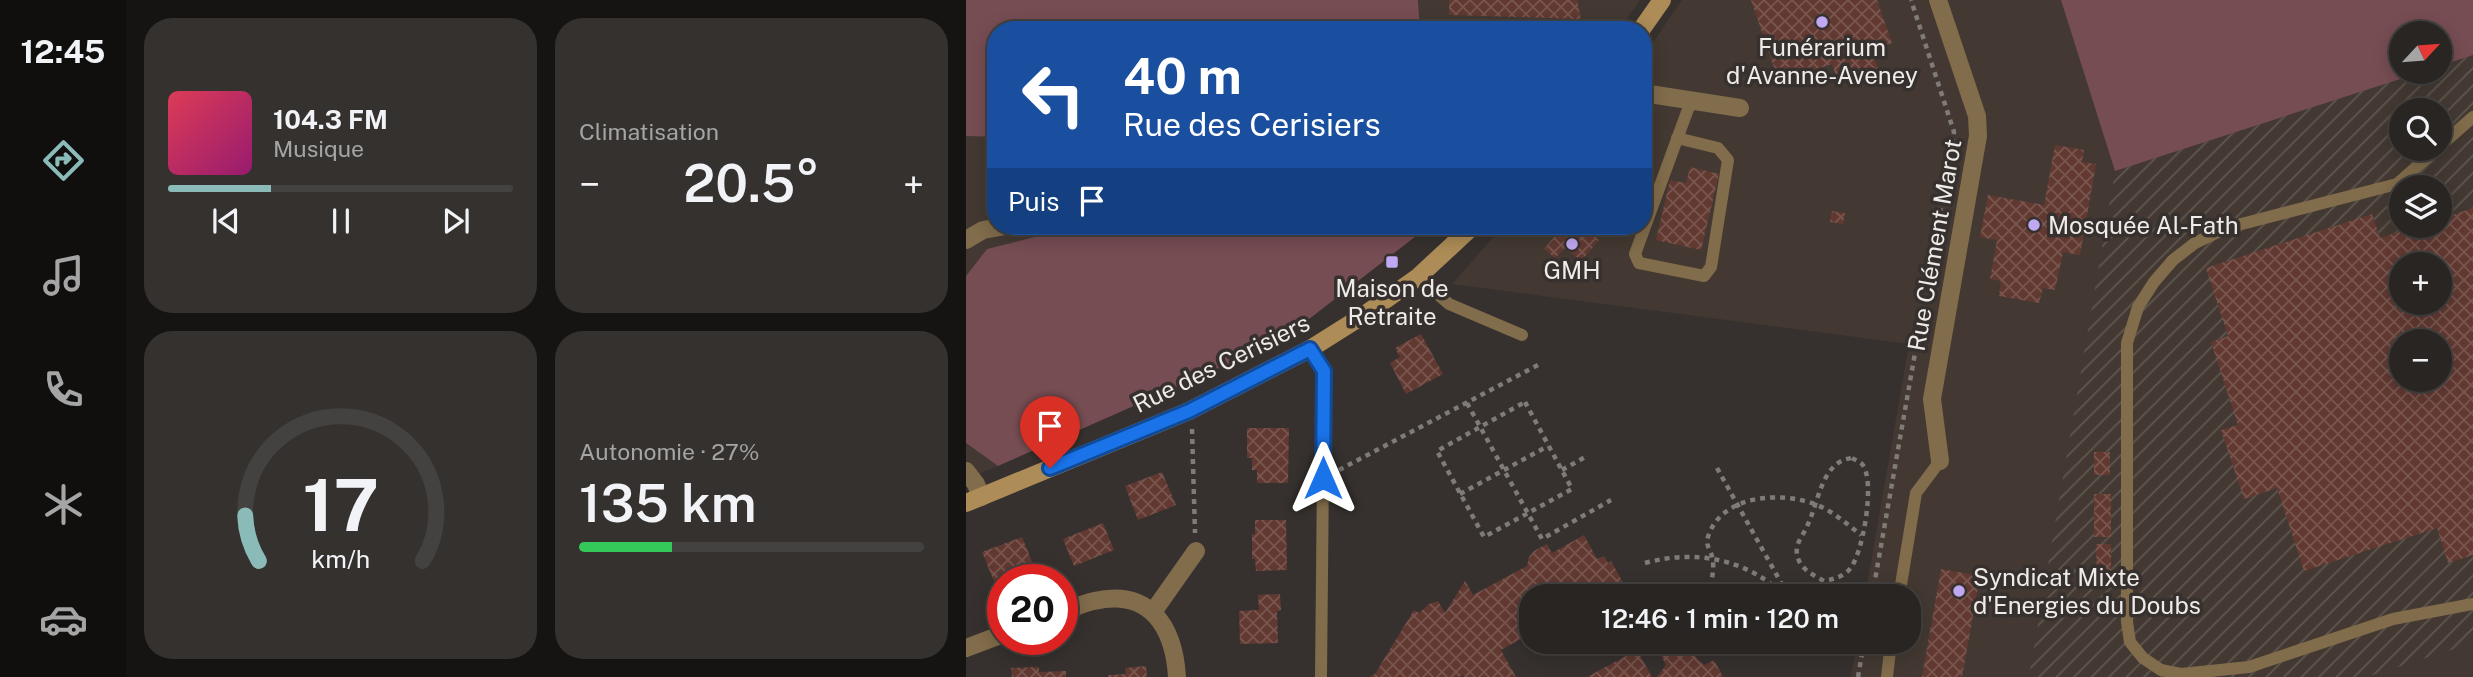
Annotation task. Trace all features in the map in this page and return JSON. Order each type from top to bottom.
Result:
[{"type":"street","points":[[1647,21],[1662,0]]},
{"type":"street","name":"Rue Clément Marot","points":[[1937,0],[1977,116],[1978,136],[1932,399],[1940,461]]},
{"type":"street","points":[[1652,94],[1740,108]]},
{"type":"street","points":[[966,240],[987,229]]},
{"type":"street","name":"Rue des Cerisiers","points":[[973,500],[1189,411],[1310,349],[1418,277],[1463,235]]},
{"type":"street","points":[[966,471],[976,484],[973,500]]},
{"type":"street","points":[[1153,612],[1196,551]]},
{"type":"street","points":[[1078,606],[1093,601],[1124,600],[1153,612],[1170,637],[1177,677]]},
{"type":"street","points":[[966,648],[987,640]]},
{"type":"lane","points":[[1652,207],[1691,101]]},
{"type":"lane","points":[[2452,136],[2473,117]]},
{"type":"lane","points":[[1642,235],[1635,254],[1639,263],[1704,276],[1711,267],[1728,160],[1718,148],[1677,138]]},
{"type":"lane","points":[[2423,161],[2397,184],[2226,228],[2188,248],[2173,260],[2154,282],[2138,307],[2127,342],[2127,622],[2130,642],[2143,658],[2161,670],[2182,674],[2249,667],[2393,619],[2473,604]]},
{"type":"lane","points":[[1418,277],[1449,303],[1522,335]]},
{"type":"lane","points":[[1310,349],[1324,371],[1321,677]]},
{"type":"lane","points":[[1901,584],[1916,493],[1940,461]]},
{"type":"lane","points":[[1888,677],[1886,673],[1889,654]]},
{"type":"path","points":[[1874,584],[1954,132],[1911,0]]},
{"type":"path","points":[[1323,478],[1538,365]]},
{"type":"path","points":[[1467,402],[1542,539],[1611,500]]},
{"type":"path","points":[[1525,402],[1572,489],[1484,537],[1437,451],[1481,426],[1525,402]]},
{"type":"path","points":[[1189,411],[1196,551]]},
{"type":"path","points":[[1461,494],[1548,446]]},
{"type":"path","points":[[1562,470],[1587,456]]},
{"type":"path","points":[[1852,458],[1862,464],[1868,479],[1868,502],[1856,559],[1851,569],[1840,577],[1825,581],[1801,565],[1797,554],[1798,541],[1808,526],[1815,504],[1831,469],[1842,459],[1852,458]]},
{"type":"path","points":[[1717,468],[1781,584]]},
{"type":"path","points":[[1710,584],[1713,558],[1706,545],[1708,536],[1722,516],[1737,506],[1763,498],[1786,498],[1815,504],[1834,514],[1861,535]]},
{"type":"path","points":[[1645,563],[1676,557],[1713,558],[1746,569],[1773,584]]},
{"type":"path","points":[[1858,677],[1862,654]]},
{"type":"shaded area","points":[[966,0],[1418,0],[1419,21],[987,21],[987,137],[966,136]]},
{"type":"shaded area","points":[[1418,0],[1640,0],[1625,21],[1419,21]]},
{"type":"shaded area","points":[[1682,0],[2473,0],[2473,677],[1851,677],[1855,654],[1921,654],[1921,584],[1867,584],[1909,344],[1452,284],[1495,235],[1652,235],[1652,44]]},
{"type":"shaded area","points":[[2061,0],[2473,0],[2473,55],[2452,62],[2452,21],[2389,21],[2389,83],[2115,171]]},
{"type":"shaded area","points":[[2473,55],[2473,643],[2366,677],[2029,677],[2115,171],[2389,83],[2452,84],[2452,62]]},
{"type":"shaded area","points":[[966,136],[987,137],[987,235],[1046,235],[987,249],[966,276]]},
{"type":"shaded area","points":[[1042,235],[1417,235],[1304,323],[1249,355],[998,466],[966,443],[966,276],[987,249]]},
{"type":"shaded area","points":[[966,443],[998,466],[966,479]]},
{"type":"building","points":[[1449,0],[1577,0],[1581,19],[1449,15]]},
{"type":"building","name":"Funérarium d'Avanne-Aveney","points":[[1751,0],[1877,0],[1892,43],[1871,50],[1879,70],[1839,84],[1832,64],[1779,82]]},
{"type":"building","name":"Mosquée Al-Fath","points":[[2055,145],[2084,150],[2082,162],[2096,164],[2080,255],[2063,252],[2055,290],[2043,288],[2039,303],[1999,296],[2001,281],[1990,279],[1997,240],[1980,237],[1988,195],[2044,205]]},
{"type":"building","points":[[1690,167],[1719,174],[1701,250],[1656,240],[1670,180],[1686,183]]},
{"type":"building","points":[[2473,208],[2473,555],[2448,563],[2437,528],[2304,571],[2277,488],[2244,499],[2221,430],[2238,425],[2211,342],[2228,336],[2206,268],[2372,214],[2380,238],[2389,235],[2389,238],[2452,238],[2452,215]]},
{"type":"building","points":[[1832,211],[1845,213],[1843,224],[1830,222]]},
{"type":"building","name":"GMH","points":[[1556,235],[1593,235],[1599,240],[1581,261],[1565,248],[1555,258],[1544,249]]},
{"type":"building","points":[[1421,334],[1443,374],[1406,394],[1390,363],[1400,357],[1395,348]]},
{"type":"building","points":[[1247,428],[1289,428],[1288,483],[1257,483],[1257,470],[1252,470],[1252,458],[1247,458]]},
{"type":"building","points":[[2094,452],[2110,452],[2110,475],[2094,475]]},
{"type":"building","points":[[1162,472],[1176,505],[1138,520],[1125,486]]},
{"type":"building","points":[[2094,494],[2111,494],[2111,537],[2094,537]]},
{"type":"building","points":[[1255,520],[1286,520],[1287,570],[1256,571],[1255,559],[1252,559]]},
{"type":"building","points":[[1103,523],[1114,550],[1073,564],[1063,539]]},
{"type":"building","points":[[1584,535],[1597,559],[1604,556],[1608,563],[1611,561],[1624,584],[1519,584],[1519,640],[1501,650],[1516,677],[1369,677],[1375,674],[1414,610],[1419,613],[1429,604],[1438,601],[1445,613],[1465,581],[1473,595],[1527,566],[1534,551],[1547,544],[1552,553]]},
{"type":"building","points":[[1022,537],[1033,564],[987,564],[982,552]]},
{"type":"building","points":[[2096,544],[2111,544],[2111,580],[2097,579]]},
{"type":"building","points":[[1941,569],[1980,576],[1962,677],[1922,677]]},
{"type":"building","points":[[1280,594],[1281,610],[1277,611],[1278,643],[1240,644],[1239,611],[1259,610],[1258,595]]},
{"type":"building","points":[[1630,654],[1639,654],[1652,677],[1587,677]]},
{"type":"building","points":[[1660,654],[1693,654],[1704,665],[1714,660],[1723,677],[1657,677],[1666,665]]},
{"type":"building","points":[[1146,666],[1147,677],[1108,677],[1126,674],[1125,668]]},
{"type":"building","points":[[1039,667],[1039,672],[1066,671],[1066,677],[1012,677],[1011,668]]},
{"type":"place","name":"Funérarium d'Avanne-Aveney","points":[[1822,22]]},
{"type":"place","name":"Mosquée Al-Fath","points":[[2034,225]]},
{"type":"place","name":"GMH","points":[[1572,244]]},
{"type":"place","name":"Maison de Retraite","points":[[1392,262]]},
{"type":"place","name":"Syndicat Mixte d'Energies du Doubs","points":[[1959,591]]},
{"type":"route","points":[[1050,468],[1189,411],[1310,349],[1324,371],[1323,478]]}]
